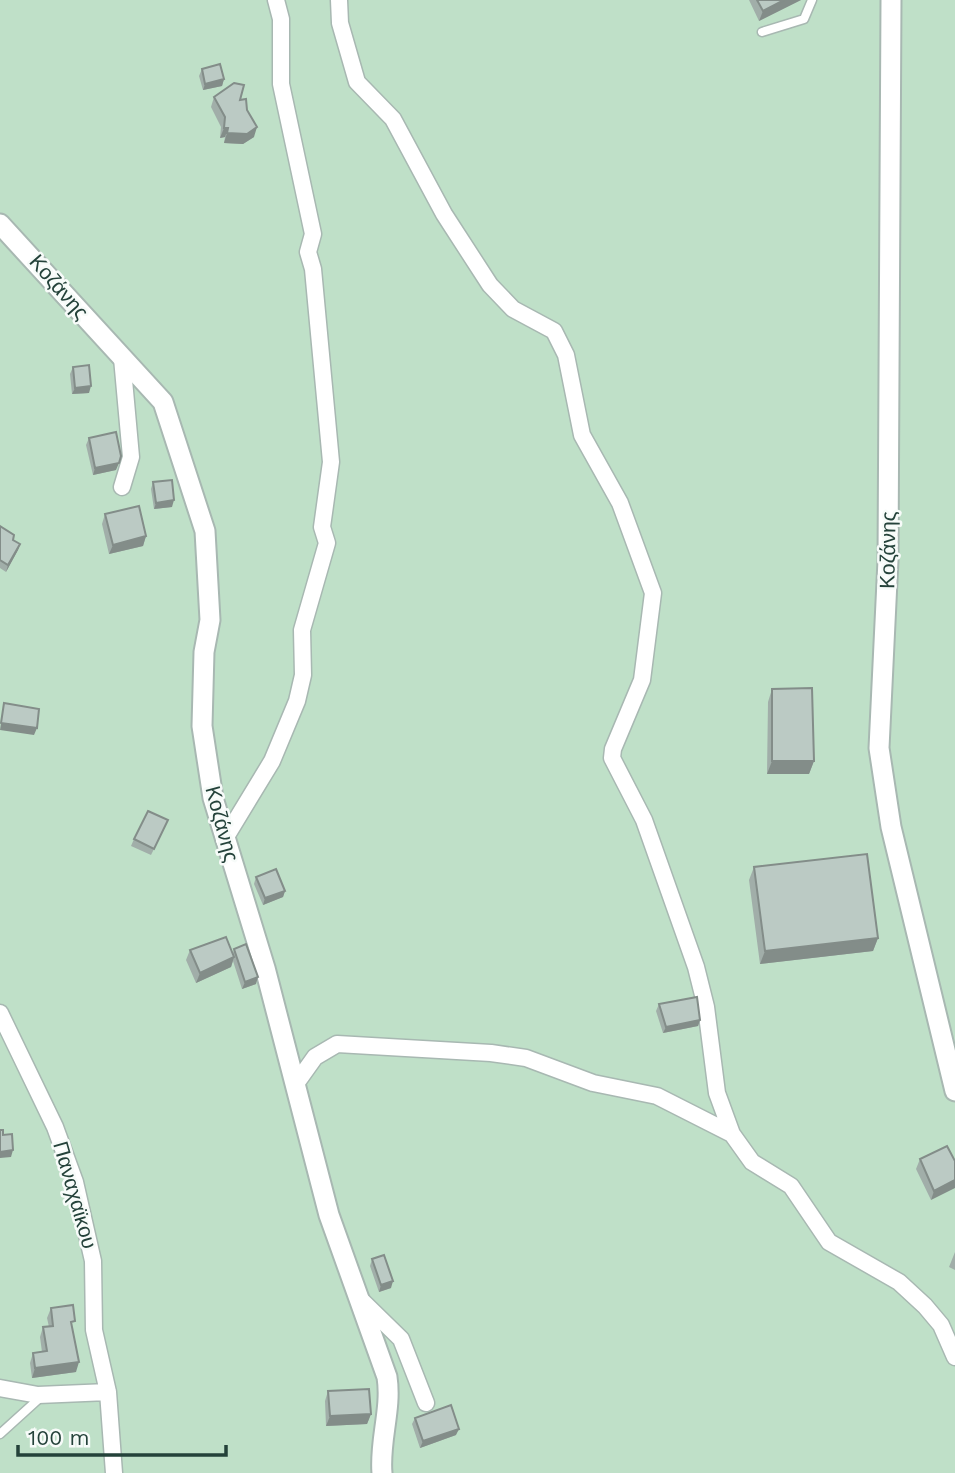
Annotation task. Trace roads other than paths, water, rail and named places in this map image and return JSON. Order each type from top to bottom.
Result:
[{"type":"street","points":[[224,839],[272,761],[297,701],[303,675],[302,630],[327,543],[322,527],[331,463],[313,269],[308,252],[313,233],[281,84],[281,19],[276,0]]},
{"type":"street","points":[[340,0],[340,23],[357,82],[393,119],[444,214],[490,285],[513,309],[554,331],[558,337],[568,363],[582,435],[620,502],[651,586],[653,604],[642,680],[613,749],[612,758],[644,820],[696,967],[706,1007],[715,1085],[732,1134],[752,1162],[791,1186],[829,1242],[899,1282],[925,1306],[941,1325],[955,1357]]},
{"type":"street","name":"Κοζάνης","points":[[891,0],[888,560],[879,748],[891,827],[955,1091]]},
{"type":"street","name":"Κοζάνης","points":[[0,224],[166,410],[181,466],[205,531],[210,620],[204,652],[202,726],[213,799],[265,968],[329,1215],[389,1386],[380,1454],[382,1473]]},
{"type":"street","points":[[122,358],[131,457],[122,487]]},
{"type":"street","name":"Παναχαϊκου","points":[[0,1013],[55,1127],[75,1182],[93,1261],[94,1330],[108,1392],[114,1473]]},
{"type":"street","points":[[295,1085],[315,1057],[337,1044],[491,1053],[526,1058],[593,1083],[657,1096],[732,1134]]},
{"type":"street","points":[[359,1298],[401,1339],[426,1403]]},
{"type":"street","points":[[0,1388],[43,1395],[108,1392]]},
{"type":"lane","points":[[762,32],[804,19],[812,0]]},
{"type":"lane","points":[[0,1434],[43,1395]]}]
